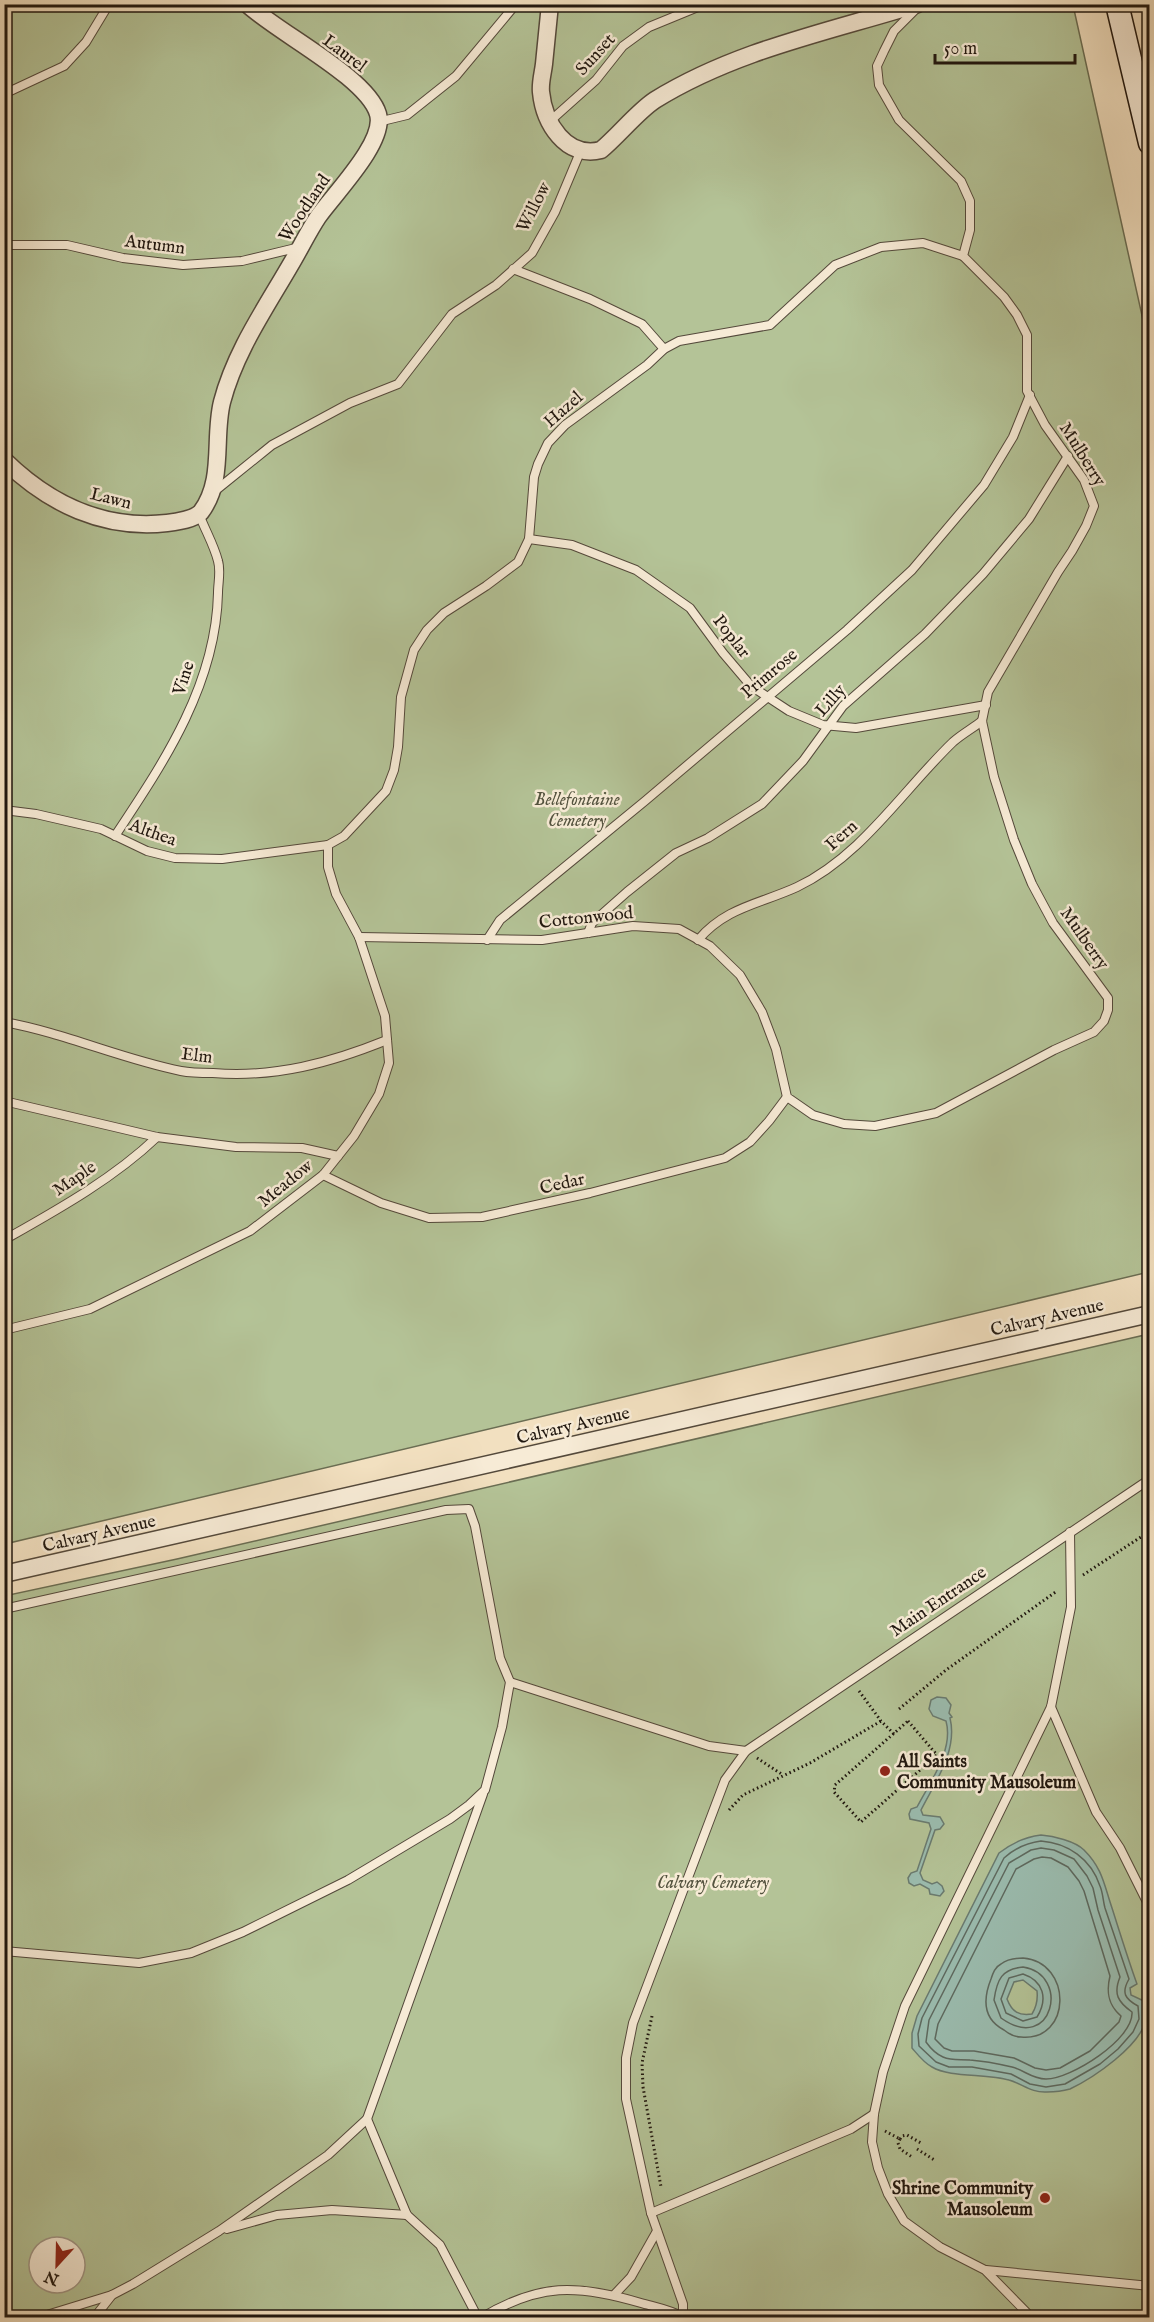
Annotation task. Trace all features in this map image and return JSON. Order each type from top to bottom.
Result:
[{"type":"main road","points":[[1117,4],[1149,143]]},
{"type":"street","name":"Laurel","points":[[247,4],[263,19],[350,77],[378,114],[378,122]]},
{"type":"street","points":[[550,4],[541,91],[549,122],[556,136],[572,148],[591,153],[601,150],[653,102],[710,71],[774,45],[919,4]]},
{"type":"street","name":"Woodland","points":[[212,493],[218,458],[221,404],[236,358],[317,218],[369,150],[378,131],[378,122]]},
{"type":"street","name":"Lawn","points":[[4,460],[33,486],[63,506],[114,522],[146,526],[175,522],[199,514]]},
{"type":"street","points":[[199,514],[212,493]]},
{"type":"street","name":"Calvary Avenue","points":[[4,1574],[1149,1314]]},
{"type":"lane","points":[[4,94],[64,66],[86,42],[109,4]]},
{"type":"lane","points":[[378,122],[407,115],[456,76],[516,4]]},
{"type":"lane","name":"Sunset","points":[[549,122],[596,80],[622,46],[649,27],[705,4]]},
{"type":"lane","points":[[919,4],[894,31],[884,51],[877,66],[879,85],[899,120],[961,181],[970,201],[970,230],[963,256]]},
{"type":"lane","name":"Willow","points":[[212,493],[272,445],[351,403],[398,384],[452,314],[496,285],[532,253],[555,212],[581,150]]},
{"type":"lane","name":"Hazel","points":[[328,845],[344,836],[386,791],[394,770],[398,747],[402,697],[414,650],[427,630],[444,613],[518,562],[529,539],[535,471],[548,444],[565,425],[647,365],[664,348],[679,341],[770,325],[835,265],[881,247],[923,243],[963,256]]},
{"type":"lane","name":"Autumn","points":[[4,245],[67,245],[123,258],[183,266],[242,261],[300,247]]},
{"type":"lane","name":"Mulberry","points":[[787,1097],[813,1115],[844,1124],[875,1126],[936,1113],[1054,1050],[1094,1032],[1104,1021],[1108,1010],[1108,998],[1053,923],[1032,884],[1014,840],[994,777],[982,721],[988,692],[1072,551],[1094,506],[1084,480],[1045,425],[1028,391],[1027,335],[1017,315],[1004,297],[963,256]]},
{"type":"lane","points":[[513,269],[590,299],[642,324],[664,348]]},
{"type":"lane","name":"Primrose","points":[[487,940],[500,920],[847,630],[912,570],[984,485],[1013,437],[1030,395]]},
{"type":"lane","name":"Lilly","points":[[588,933],[592,923],[676,854],[708,838],[762,804],[803,760],[843,706],[925,634],[983,574],[1029,519],[1068,456]]},
{"type":"lane","name":"Vine","points":[[115,836],[152,781],[182,729],[203,678],[218,613],[219,563],[199,514]]},
{"type":"lane","name":"Poplar","points":[[529,539],[572,545],[636,570],[690,608],[723,653],[752,686],[789,711],[823,725],[856,728],[986,705]]},
{"type":"lane","name":"Fern","points":[[698,940],[710,925],[748,905],[797,887],[844,858],[954,742],[982,721]]},
{"type":"lane","name":"Althea","points":[[4,810],[36,814],[101,829],[147,851],[175,858],[222,859],[328,845]]},
{"type":"lane","name":"Meadow","points":[[4,1330],[90,1309],[250,1231],[323,1175],[354,1136],[379,1094],[389,1063],[385,1016],[359,937],[336,894],[328,867],[328,845]]},
{"type":"lane","name":"Cottonwood","points":[[359,937],[542,940],[633,927],[679,929],[710,946],[740,975],[762,1012],[776,1048],[787,1097]]},
{"type":"lane","name":"Elm","points":[[4,1022],[39,1029],[183,1071],[244,1076],[310,1067],[387,1040]]},
{"type":"lane","name":"Cedar","points":[[323,1175],[381,1203],[429,1218],[482,1217],[591,1193],[725,1158],[750,1142],[787,1097]]},
{"type":"lane","points":[[4,1101],[157,1137],[236,1148],[302,1148],[338,1156]]},
{"type":"lane","name":"Maple","points":[[4,1240],[54,1212],[138,1155],[157,1137]]},
{"type":"lane","name":"Main Entrance","points":[[746,1751],[1149,1479]]},
{"type":"lane","points":[[4,1609],[446,1510],[469,1509],[475,1526],[500,1658],[510,1682],[502,1727],[484,1791],[367,2119],[328,2155],[219,2231],[112,2295],[37,2318]]},
{"type":"lane","points":[[1032,2318],[985,2270],[940,2247],[904,2221],[888,2194],[878,2168],[872,2142],[874,2114],[883,2072],[904,2006],[1052,1707],[1071,1607],[1070,1532]]},
{"type":"lane","points":[[367,2119],[407,2215],[440,2245],[479,2318],[528,2295],[559,2289],[597,2291],[684,2317],[683,2304],[651,2213],[626,2099],[626,2058],[633,2023],[711,1814],[725,1780],[746,1751],[710,1746],[510,1682]]},
{"type":"lane","points":[[1052,1707],[1096,1812],[1120,1848],[1149,1908]]},
{"type":"lane","points":[[4,1951],[139,1963],[191,1953],[243,1932],[348,1880],[450,1819],[484,1791]]},
{"type":"lane","points":[[651,2213],[851,2129],[874,2114]]},
{"type":"lane","points":[[219,2231],[277,2215],[332,2210],[407,2215]]},
{"type":"lane","points":[[614,2295],[632,2277],[657,2231]]},
{"type":"lane","points":[[985,2270],[1149,2286]]},
{"type":"lane","points":[[94,2318],[112,2295]]},
{"type":"path","points":[[899,1709],[954,1664],[1149,1532]]},
{"type":"path","points":[[851,1680],[881,1721],[894,1734]]},
{"type":"path","points":[[727,1814],[743,1795],[810,1764],[881,1721]]},
{"type":"path","points":[[908,1721],[937,1755],[861,1822],[834,1792],[835,1785],[894,1734],[908,1721]]},
{"type":"path","points":[[746,1751],[783,1775]]},
{"type":"path","points":[[652,2014],[642,2063],[664,2207]]},
{"type":"path","points":[[912,2157],[900,2149],[898,2143],[900,2139],[907,2135],[921,2143]]},
{"type":"path","points":[[917,2149],[936,2161]]},
{"type":"green space","name":"Bellefontaine Cemetery","points":[[4,5],[1073,5],[1149,347],[1149,1272],[5,1544]]},
{"type":"green space","name":"Calvary Cemetery","points":[[1149,1334],[1149,2317],[5,2317],[4,1596],[177,1559]]},
{"type":"water","points":[[937,1697],[946,1698],[951,1705],[949,1713],[952,1717],[950,1718],[951,1742],[944,1766],[921,1810],[923,1815],[940,1817],[944,1824],[940,1829],[935,1830],[920,1873],[923,1880],[932,1884],[937,1882],[942,1886],[944,1891],[940,1896],[930,1894],[929,1889],[920,1884],[914,1886],[909,1883],[908,1878],[911,1873],[917,1871],[931,1829],[929,1823],[910,1819],[909,1814],[911,1809],[917,1807],[934,1776],[947,1743],[946,1721],[933,1716],[929,1709],[931,1700]]},
{"type":"water","points":[[1035,1836],[1052,1836],[1075,1844],[1084,1850],[1095,1864],[1105,1885],[1137,1984],[1130,1988],[1131,1995],[1144,2001],[1146,2015],[1142,2029],[1135,2040],[1115,2060],[1070,2089],[1053,2092],[1036,2091],[1000,2078],[949,2073],[926,2063],[912,2048],[912,2033],[917,2016],[999,1853],[1018,1841]],"holes":[[[1023,1980],[1037,1991],[1037,2003],[1032,2014],[1016,2012],[1007,1999],[1014,1982]]]},
{"type":"place","name":"All Saints Community Mausoleum","points":[[885,1771]]},
{"type":"place","name":"Shrine Community Mausoleum","points":[[1045,2198]]}]
